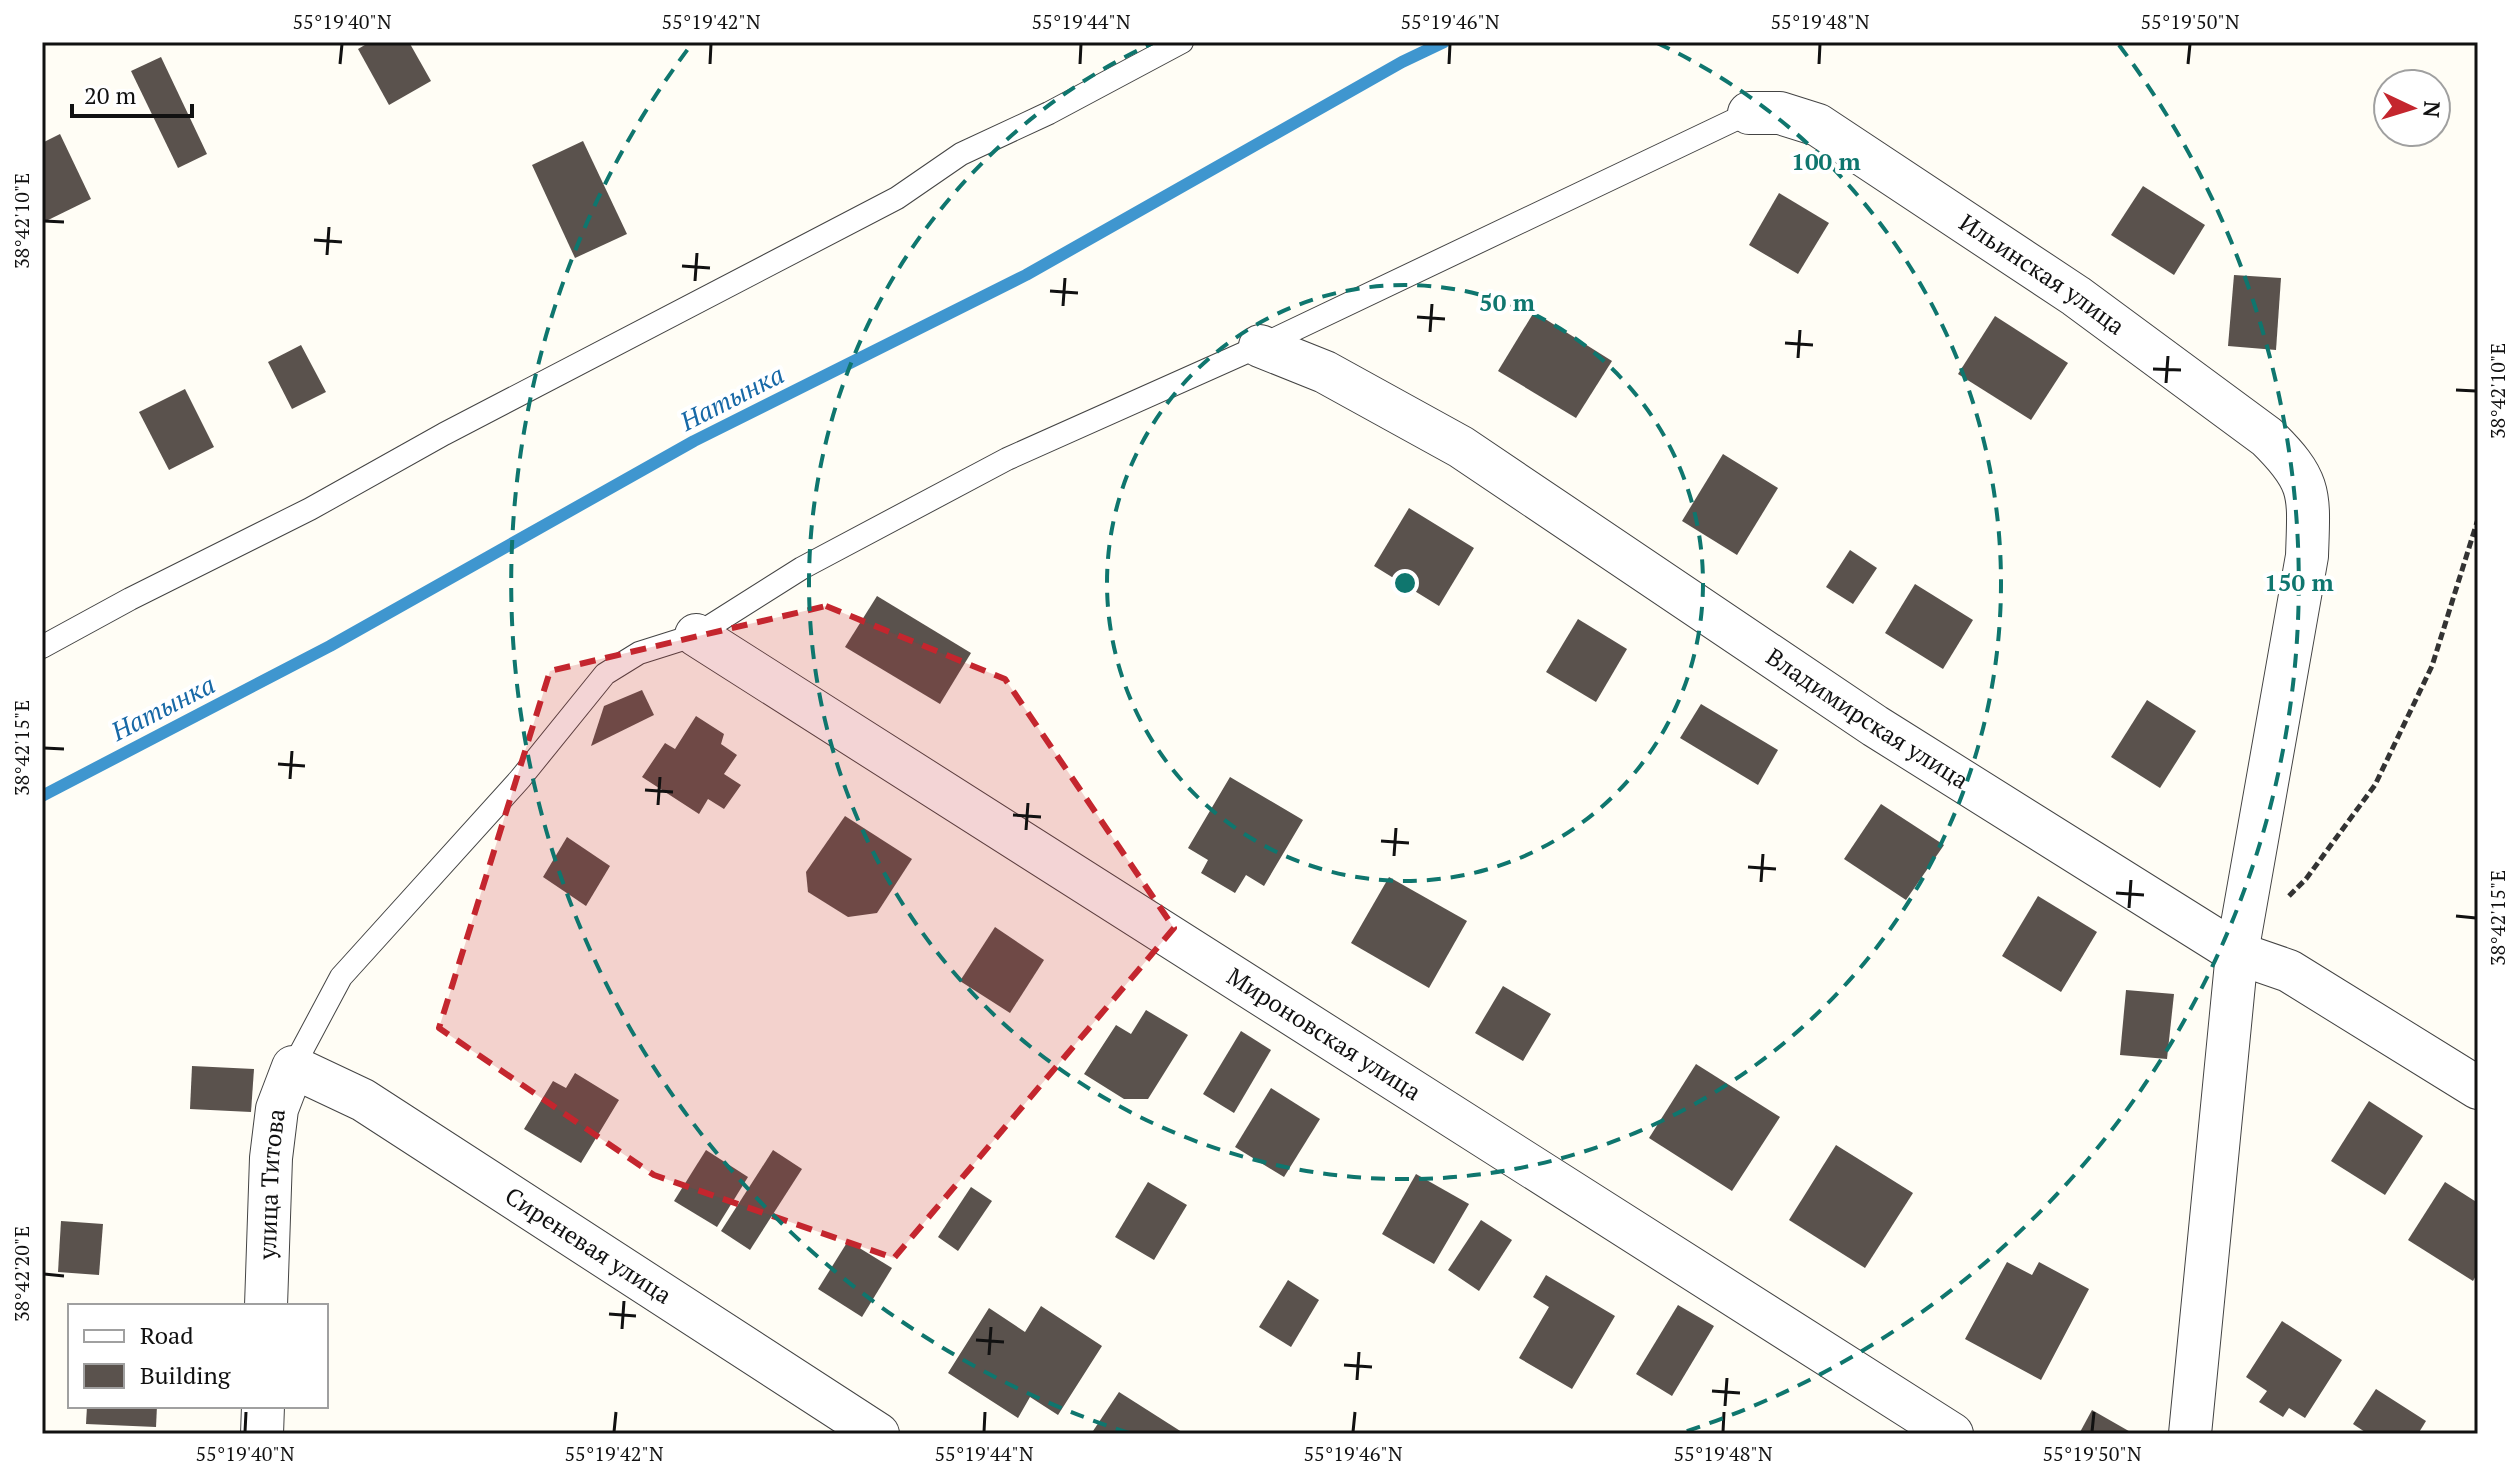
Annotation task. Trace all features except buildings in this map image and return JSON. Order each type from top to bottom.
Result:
[{"type":"street","name":"Ильинская улица","points":[[1749,113],[1780,113],[1818,125],[2076,296],[2267,437],[2290,461],[2305,485],[2309,514],[2307,556],[2237,953]]},
{"type":"street","name":"Владимирская улица","points":[[1260,346],[1325,372],[1461,447],[1875,726],[2237,953],[2289,971],[2478,1088]]},
{"type":"street","name":"Мироновская улица","points":[[696,635],[1952,1434]]},
{"type":"street","points":[[2190,1434],[2237,953]]},
{"type":"street","name":"улица Титова","points":[[266,1304],[271,1158],[277,1109],[293,1067]]},
{"type":"street","name":"Сиреневая улица","points":[[293,1067],[363,1100],[878,1434]]},
{"type":"street","points":[[262,1434],[263,1408]]},
{"type":"lane","points":[[42,647],[883,206],[961,154],[1049,113],[1182,42]]},
{"type":"lane","points":[[293,1067],[341,977],[520,779],[605,674],[639,653],[696,635],[802,568],[1007,459],[1260,346],[1749,113]]},
{"type":"path","points":[[2286,900],[2306,879],[2375,785],[2432,666],[2478,519]]},
{"type":"highlighted area","points":[[826,606],[1005,679],[1174,928],[894,1258],[654,1175],[439,1028],[550,671]]},
{"type":"waterway","name":"Натынка","points":[[42,796],[330,646],[694,441],[1026,275],[1402,62],[1444,42]]}]
